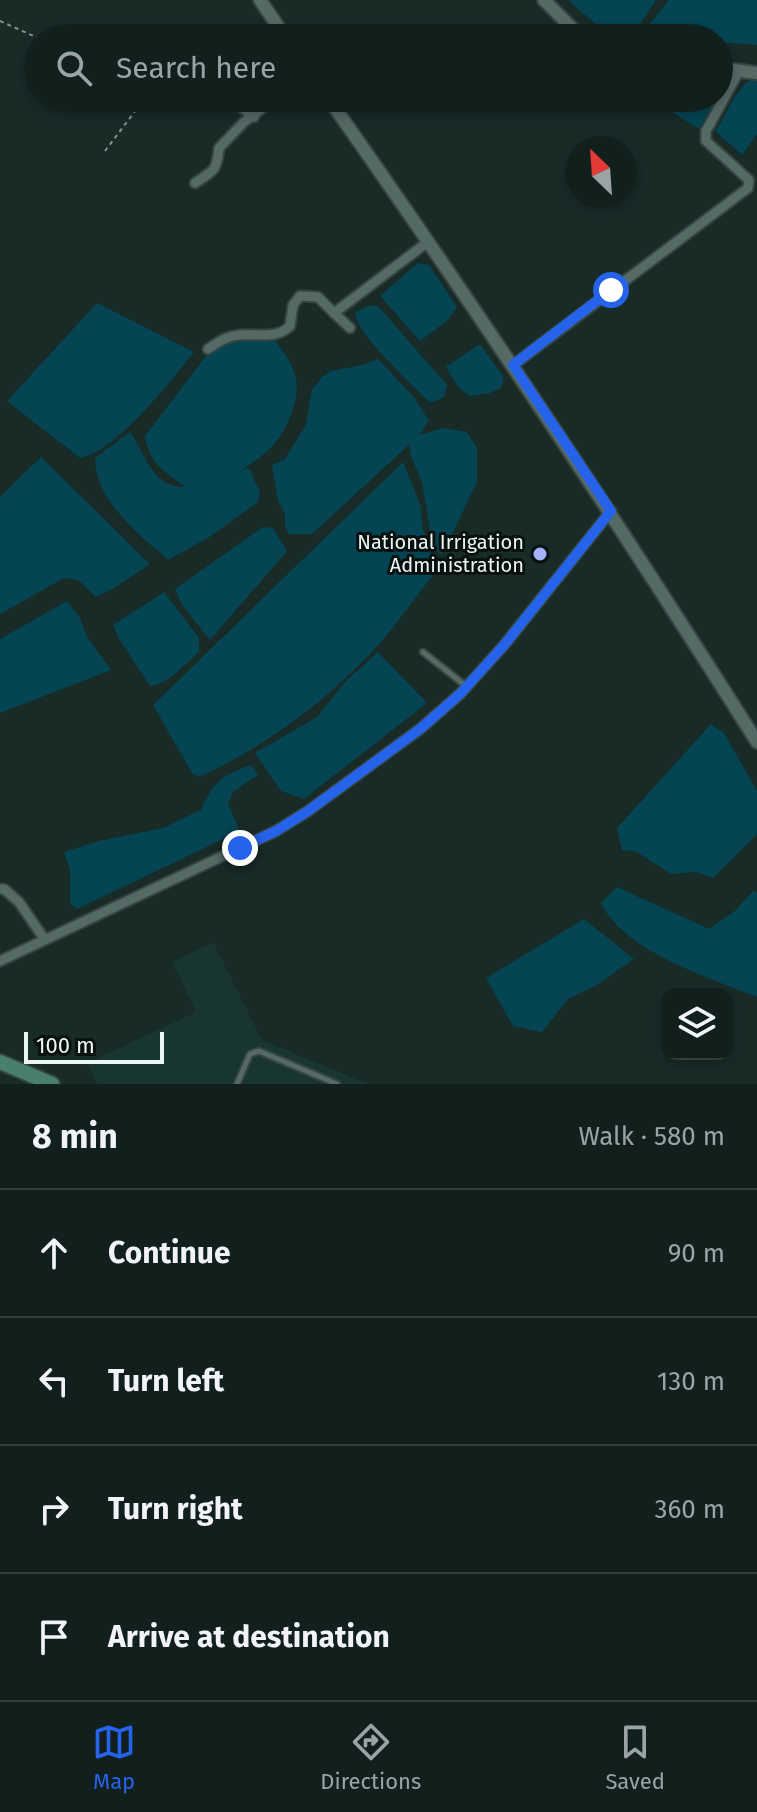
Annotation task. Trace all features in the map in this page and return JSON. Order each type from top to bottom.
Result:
[{"type":"main road","points":[[0,1062],[52,1084]]},
{"type":"street","points":[[260,0],[276,24]]},
{"type":"street","points":[[544,0],[568,24]]},
{"type":"street","points":[[733,70],[757,73]]},
{"type":"street","points":[[733,82],[739,71]]},
{"type":"street","points":[[248,112],[254,117]]},
{"type":"street","points":[[195,183],[215,169],[219,163],[219,148],[244,122],[260,112]]},
{"type":"street","points":[[338,112],[611,511],[757,742]]},
{"type":"street","points":[[513,365],[748,188],[749,180],[742,172],[709,147],[706,141],[706,131],[716,112]]},
{"type":"street","points":[[334,313],[429,241]]},
{"type":"street","points":[[208,349],[233,336],[269,336],[283,332],[290,326],[291,308],[300,296],[318,297],[350,328]]},
{"type":"street","points":[[0,961],[276,831],[420,729],[467,687],[505,644],[611,511]]},
{"type":"street","points":[[0,889],[19,902],[45,940]]},
{"type":"lane","points":[[423,652],[467,687]]},
{"type":"lane","points":[[237,1084],[250,1054],[259,1051],[337,1084]]},
{"type":"path","points":[[0,21],[24,32]]},
{"type":"path","points":[[105,151],[134,112]]},
{"type":"shaded area","points":[[568,0],[656,0],[640,24],[597,24]]},
{"type":"shaded area","points":[[669,0],[757,0],[757,45],[733,43],[733,24],[650,24]]},
{"type":"shaded area","points":[[757,79],[757,134],[742,155],[715,131],[726,112],[733,112],[733,100],[746,83]]},
{"type":"shaded area","points":[[672,112],[709,112],[699,129]]},
{"type":"shaded area","points":[[418,263],[429,265],[457,307],[448,320],[420,341],[380,296]]},
{"type":"shaded area","points":[[97,303],[194,352],[126,429],[95,453],[80,458],[7,401]]},
{"type":"shaded area","points":[[368,306],[378,306],[447,385],[444,397],[431,403],[375,346],[355,313]]},
{"type":"shaded area","points":[[247,339],[275,340],[290,363],[297,385],[290,418],[271,448],[240,471],[249,468],[260,492],[258,502],[208,538],[168,560],[110,502],[102,488],[95,458],[130,432],[157,476],[174,486],[186,487],[154,460],[145,436],[206,356],[224,343]]},
{"type":"shaded area","points":[[480,344],[504,378],[501,388],[470,396],[458,387],[446,367]]},
{"type":"shaded area","points":[[378,359],[414,397],[429,421],[419,435],[443,428],[467,432],[477,448],[477,482],[442,555],[433,548],[422,483],[410,453],[410,444],[312,534],[289,534],[285,527],[285,514],[278,501],[272,465],[285,459],[306,424],[312,390],[330,371]]},
{"type":"shaded area","points":[[41,457],[150,564],[96,597],[78,580],[64,578],[0,614],[0,497]]},
{"type":"shaded area","points":[[403,462],[421,507],[423,530],[434,574],[362,663],[319,701],[249,751],[199,777],[192,773],[153,705]]},
{"type":"shaded area","points":[[263,527],[273,528],[287,551],[210,640],[182,605],[175,589]]},
{"type":"shaded area","points":[[164,592],[199,638],[199,652],[170,678],[150,686],[113,625]]},
{"type":"shaded area","points":[[67,601],[80,618],[87,637],[111,670],[0,713],[0,639]]},
{"type":"shaded area","points":[[378,652],[427,703],[304,799],[281,791],[255,753],[317,717],[345,682]]},
{"type":"shaded area","points":[[711,724],[724,733],[757,791],[757,834],[713,878],[696,872],[671,874],[635,851],[622,850],[617,828]]},
{"type":"shaded area","points":[[251,765],[258,775],[233,792],[228,804],[240,831],[77,909],[70,903],[70,870],[64,852],[99,841],[163,828],[201,810],[220,780]]},
{"type":"shaded area","points":[[617,887],[709,929],[736,910],[753,891],[757,893],[757,997],[670,961],[628,935],[612,920],[601,903]]},
{"type":"shaded area","points":[[584,919],[634,959],[595,986],[568,999],[542,1032],[513,1026],[486,978]]},
{"type":"shaded area","points":[[213,942],[262,1040],[368,1084],[97,1084],[87,1063],[196,1012],[172,962]]},
{"type":"place","name":"National Irrigation Administration","points":[[540,554]]},
{"type":"route","points":[[240,848],[308,811],[420,729],[460,694],[505,644],[611,511],[513,365],[611,290]]}]
